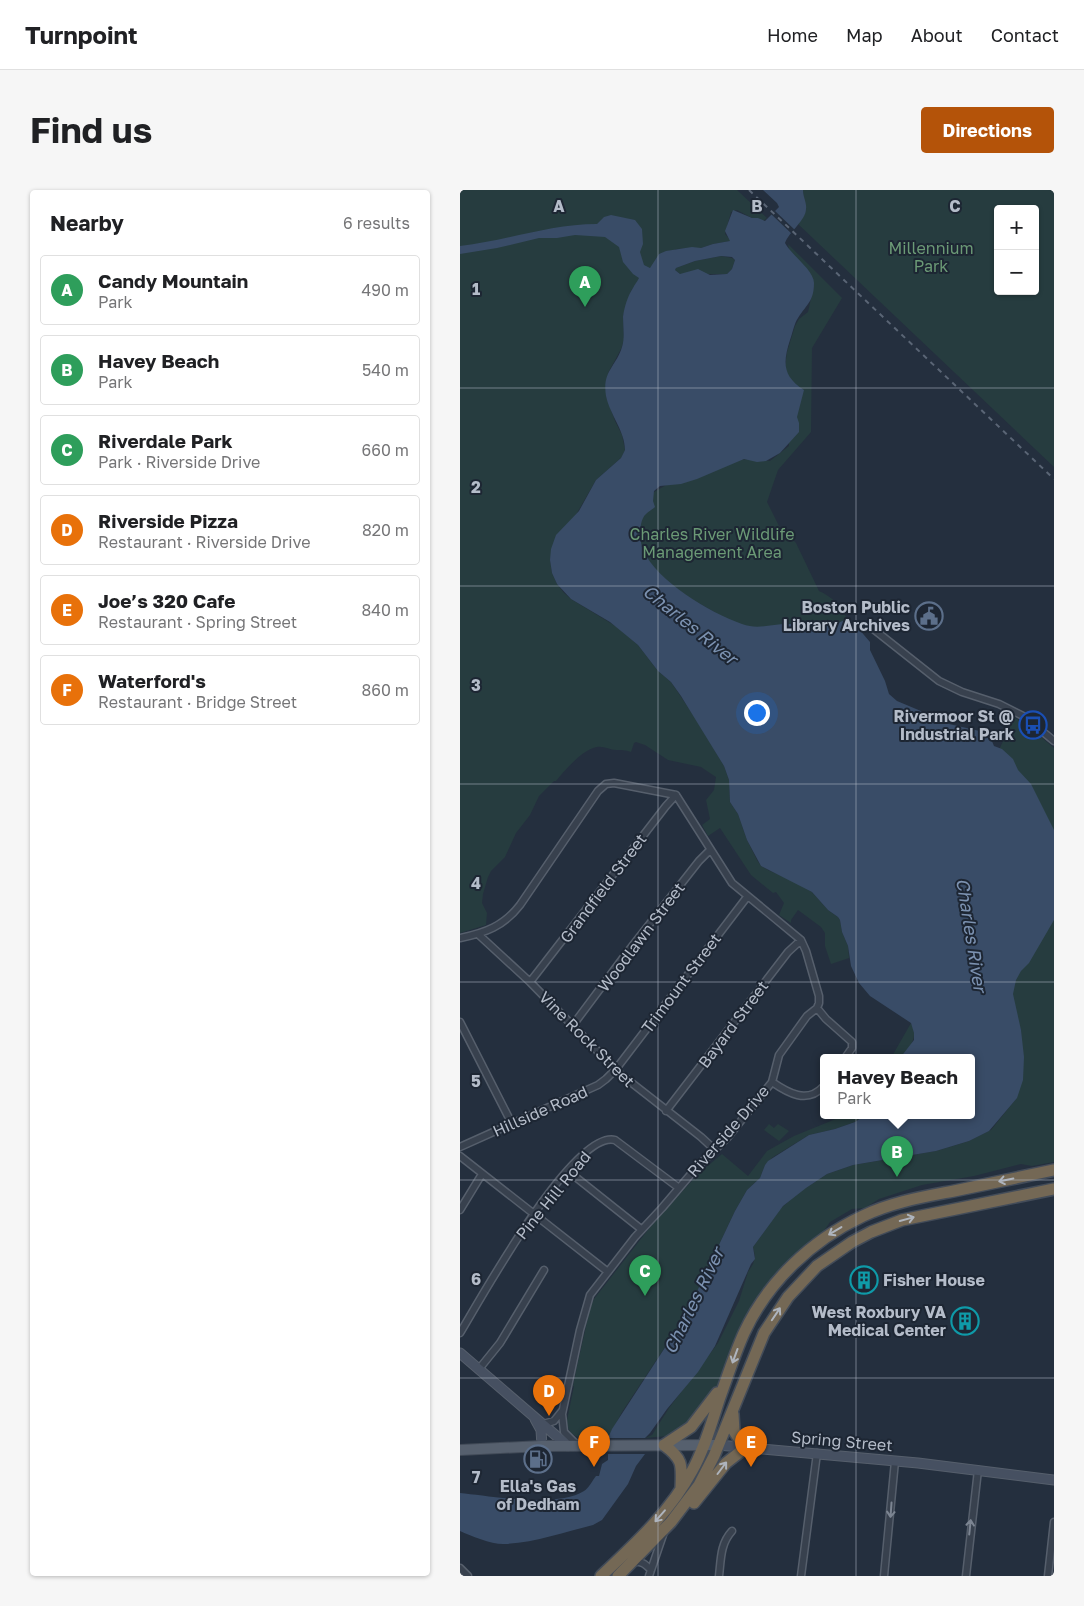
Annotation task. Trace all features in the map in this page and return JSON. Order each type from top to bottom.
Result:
[{"type":"highway","points":[[601,1576],[651,1527],[681,1489],[704,1445],[745,1331],[774,1285],[812,1247],[830,1234],[883,1207],[1054,1170]]},
{"type":"highway","points":[[665,1529],[699,1485],[710,1465],[759,1343],[781,1306],[817,1266],[843,1247],[881,1228],[912,1218],[1054,1189]]},
{"type":"highway","points":[[854,1221],[862,1236]]},
{"type":"highway","points":[[681,1489],[681,1463],[677,1456],[664,1445],[681,1435],[695,1423],[726,1382]]},
{"type":"highway","points":[[618,1576],[694,1503],[727,1461],[745,1448],[734,1429],[734,1405]]},
{"type":"main road","points":[[460,1353],[532,1415],[573,1446]]},
{"type":"main road","points":[[532,1415],[540,1428],[542,1446]]},
{"type":"main road","name":"Spring Street","points":[[460,1450],[542,1446],[718,1445],[896,1461],[1054,1480]]},
{"type":"street","points":[[872,628],[939,681],[962,692],[999,704],[1025,717],[1054,741]]},
{"type":"street","points":[[460,938],[478,935],[498,926],[515,912],[595,794],[603,786],[610,783],[620,783],[676,795],[732,883],[801,940],[819,996],[817,1008],[826,1019],[852,1042],[852,1048],[848,1054]]},
{"type":"street","name":"Grandfield Street","points":[[530,982],[676,795]]},
{"type":"street","name":"Woodlawn Street","points":[[573,1025],[626,954],[699,861],[710,850]]},
{"type":"street","name":"Trimount Street","points":[[616,1069],[747,897]]},
{"type":"street","name":"Vine Rock Street","points":[[478,935],[530,982],[616,1069],[715,1150]]},
{"type":"street","name":"Bayard Street","points":[[666,1111],[788,952],[801,940]]},
{"type":"street","name":"Riverside Drive","points":[[573,1446],[564,1432],[562,1410],[587,1301],[592,1292],[642,1229],[697,1166],[732,1132],[772,1082],[778,1055],[807,1016],[817,1008]]},
{"type":"street","points":[[460,1022],[512,1124]]},
{"type":"street","name":"Hillside Road","points":[[460,1147],[598,1085],[606,1080],[616,1069]]},
{"type":"street","points":[[772,1082],[790,1093],[800,1096],[813,1094],[820,1089]]},
{"type":"street","name":"Pine Hill Road","points":[[460,1333],[533,1214],[586,1150],[613,1139],[679,1188]]},
{"type":"street","points":[[460,1156],[608,1272]]},
{"type":"street","points":[[568,1171],[642,1229]]},
{"type":"street","points":[[460,1210],[482,1174]]},
{"type":"street","points":[[479,1369],[500,1343],[544,1270]]},
{"type":"street","points":[[543,1424],[556,1420],[562,1410]]},
{"type":"street","points":[[801,1576],[817,1453]]},
{"type":"street","points":[[884,1576],[896,1461]]},
{"type":"street","points":[[966,1576],[978,1470]]},
{"type":"street","points":[[1048,1576],[1054,1522]]},
{"type":"street","points":[[650,1573],[665,1529]]},
{"type":"street","points":[[719,1576],[725,1538],[732,1531]]},
{"type":"street","points":[[632,1562],[639,1561],[644,1563],[650,1573]]},
{"type":"street","points":[[461,1570],[468,1576]]},
{"type":"green space","points":[[460,190],[737,190],[767,218],[763,221],[758,218],[752,218],[737,210],[731,212],[725,234],[731,241],[701,248],[676,249],[654,264],[631,291],[623,316],[624,340],[608,373],[606,396],[622,435],[625,450],[621,458],[596,480],[550,560],[552,573],[564,593],[617,627],[638,645],[658,671],[671,682],[724,766],[729,780],[730,802],[738,814],[747,840],[757,860],[761,866],[812,892],[828,910],[838,917],[848,946],[849,958],[831,964],[825,946],[825,933],[821,927],[798,910],[791,923],[779,915],[784,903],[776,892],[773,893],[751,875],[720,828],[708,836],[702,825],[710,819],[706,800],[714,790],[716,777],[701,767],[668,760],[645,745],[636,742],[631,752],[597,747],[586,752],[539,796],[530,815],[516,833],[505,857],[491,871],[488,877],[482,903],[487,913],[486,925],[460,933]]},
{"type":"green space","name":"Millennium Park","points":[[803,190],[1054,190],[1054,467],[798,224],[802,219],[805,207]]},
{"type":"green space","name":"Charles River Wildlife Management Area","points":[[788,244],[842,298],[812,348],[811,432],[778,470],[767,502],[779,526],[796,543],[819,591],[839,606],[847,619],[844,620],[868,649],[754,635],[645,572],[636,523],[654,492],[708,461],[751,459],[770,461],[789,446],[784,374],[787,352],[795,326],[799,319],[808,312],[814,285],[789,250]]},
{"type":"green space","points":[[721,256],[735,260],[732,269],[727,274],[680,274],[675,270],[695,261]]},
{"type":"green space","points":[[1014,717],[1054,748],[1054,835],[999,750]]},
{"type":"green space","points":[[1054,919],[1054,1162],[1032,1166],[1021,1164],[974,1176],[922,1185],[879,1199],[865,1208],[852,1209],[830,1222],[822,1234],[787,1262],[774,1278],[717,1393],[679,1430],[667,1436],[645,1438],[652,1435],[669,1408],[718,1343],[739,1301],[748,1272],[753,1264],[755,1256],[753,1247],[781,1208],[801,1191],[827,1174],[853,1165],[936,1151],[969,1141],[991,1130],[1015,1100],[1022,1080],[1021,1031],[1011,994],[1014,981]]},
{"type":"green space","points":[[911,1023],[914,1038],[910,1046],[903,1054],[893,1054]]},
{"type":"green space","points":[[836,1119],[860,1119],[835,1129],[809,1135],[773,1157],[765,1165],[760,1178],[747,1190],[735,1211],[679,1326],[622,1412],[608,1438],[588,1439],[571,1433],[567,1420],[577,1366],[594,1299],[651,1226],[699,1173],[722,1154],[748,1176],[767,1151],[794,1136]]},
{"type":"green space","points":[[769,1124],[774,1128],[778,1124],[789,1131],[779,1141],[764,1130]]},
{"type":"water","name":"Charles River","points":[[763,190],[803,190],[806,204],[805,213],[785,243],[810,273],[814,283],[811,298],[795,323],[786,355],[788,374],[804,390],[797,417],[799,432],[780,453],[766,461],[757,462],[744,459],[697,479],[681,484],[660,486],[654,491],[653,501],[655,507],[644,516],[642,521],[640,535],[642,547],[650,562],[672,584],[700,604],[742,624],[759,627],[787,624],[825,625],[847,619],[852,621],[870,642],[870,650],[889,694],[897,701],[949,724],[984,732],[991,739],[994,746],[1002,749],[1013,759],[1018,770],[1031,784],[1054,830],[1054,920],[1029,963],[1016,980],[1013,994],[1021,1030],[1024,1057],[1023,1080],[1017,1098],[989,1131],[969,1141],[936,1151],[853,1165],[827,1174],[783,1206],[753,1247],[755,1259],[751,1264],[715,1346],[698,1372],[645,1438],[645,1454],[636,1466],[628,1484],[602,1520],[593,1525],[538,1539],[505,1544],[494,1543],[460,1531],[460,1493],[524,1500],[558,1499],[584,1491],[596,1476],[599,1476],[602,1464],[608,1460],[608,1438],[612,1429],[679,1326],[735,1211],[747,1190],[760,1178],[768,1161],[809,1135],[835,1129],[860,1119],[975,1119],[975,1054],[903,1054],[914,1040],[911,1023],[870,996],[859,983],[851,966],[848,946],[838,917],[828,910],[812,892],[761,866],[747,840],[738,814],[730,802],[729,780],[724,766],[671,682],[658,671],[638,645],[610,622],[571,599],[557,584],[552,573],[551,549],[556,535],[579,511],[596,480],[621,458],[625,450],[623,436],[608,403],[605,388],[608,375],[622,347],[624,310],[631,291],[639,278],[623,262],[619,247],[605,237],[575,235],[539,238],[460,254],[460,246],[562,227],[597,224],[604,217],[611,215],[635,220],[642,229],[643,244],[640,252],[644,265],[650,268],[659,254],[666,251],[692,247],[701,248],[730,241],[725,231],[733,210],[765,221],[779,207]],"holes":[[[721,256],[732,257],[735,260],[732,269],[727,274],[710,275],[698,269],[680,274],[675,270],[695,261]]]},
{"type":"pier","points":[[775,211],[796,231],[793,235],[771,214]]},
{"type":"pier","points":[[608,1438],[645,1438],[645,1454],[608,1454]]},
{"type":"railway","points":[[749,190],[1054,479]]},
{"type":"place","name":"Candy Mountain","points":[[585,307]]},
{"type":"place","name":"Boston Public Library Archives","points":[[929,616]]},
{"type":"place","name":"Rivermoor St @ Industrial Park","points":[[1033,725]]},
{"type":"place","name":"Havey Beach","points":[[897,1177]]},
{"type":"place","name":"Fisher House","points":[[864,1280]]},
{"type":"place","name":"Riverdale Park","points":[[645,1296]]},
{"type":"place","name":"West Roxbury VA Medical Center","points":[[965,1321]]},
{"type":"place","name":"Riverside Pizza","points":[[549,1416]]},
{"type":"place","name":"Ella's Gas of Dedham","points":[[538,1459]]},
{"type":"place","name":"Waterford's","points":[[594,1467]]},
{"type":"place","name":"Joe’s 320 Cafe","points":[[751,1467]]}]
